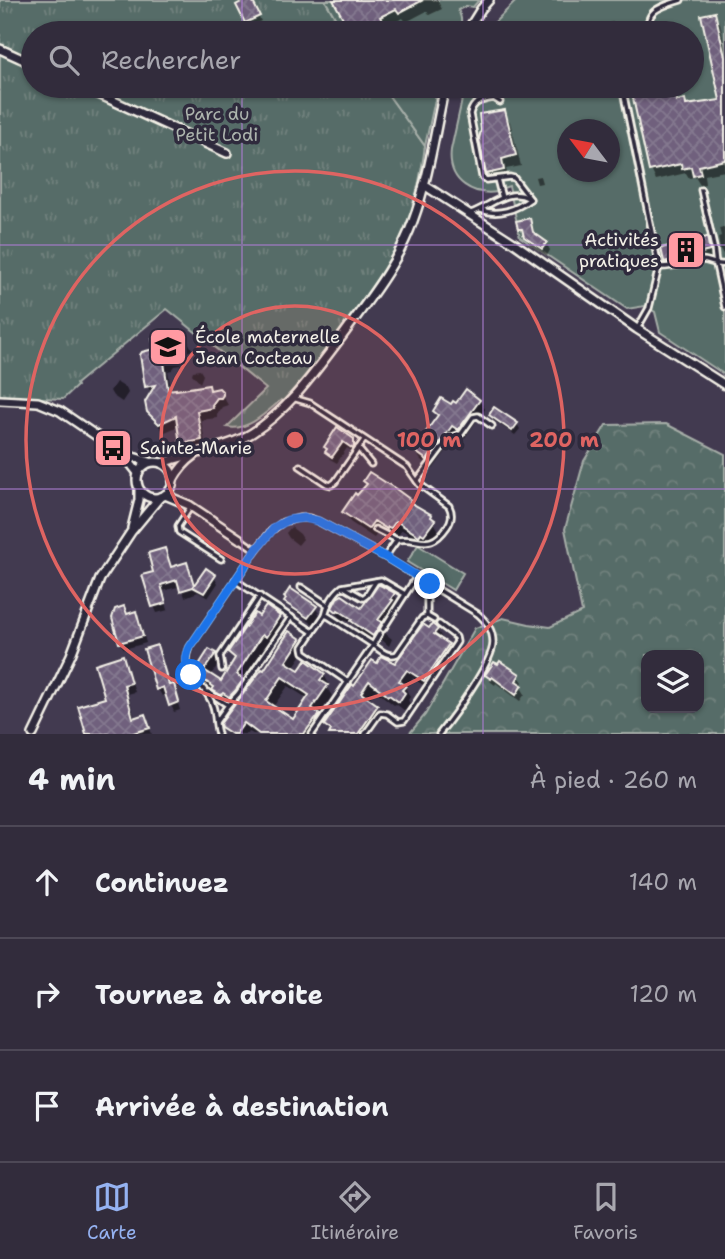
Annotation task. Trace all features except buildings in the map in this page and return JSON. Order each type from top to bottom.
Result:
[{"type":"street","points":[[474,21],[489,0]]},
{"type":"street","points":[[0,49],[21,59]]},
{"type":"street","points":[[107,98],[227,153]]},
{"type":"street","points":[[123,454],[161,463],[224,445],[251,433],[266,422],[303,386],[353,322],[392,265],[413,223],[442,98]]},
{"type":"street","points":[[424,185],[725,385]]},
{"type":"street","points":[[0,400],[38,402],[60,411],[123,454],[138,473]]},
{"type":"street","points":[[33,734],[71,655],[97,586],[113,558],[131,532],[173,483],[180,468],[201,451]]},
{"type":"street","points":[[131,532],[139,500],[136,479],[141,468],[150,462]]},
{"type":"street","points":[[161,463],[170,469],[173,483],[190,505]]},
{"type":"street","points":[[139,490],[149,497],[163,496],[190,505],[240,539]]},
{"type":"lane","points":[[649,21],[655,10],[681,0]]},
{"type":"lane","points":[[500,102],[494,98],[478,101],[471,108],[482,177],[486,180],[514,178],[530,199]]},
{"type":"lane","points":[[624,98],[659,267],[649,308],[637,329]]},
{"type":"lane","points":[[497,179],[502,198]]},
{"type":"lane","points":[[701,190],[715,247],[725,307]]},
{"type":"lane","points":[[469,214],[502,198],[522,195],[530,199]]},
{"type":"lane","points":[[481,209],[495,213],[520,206],[530,199]]},
{"type":"lane","points":[[659,267],[701,260],[716,265],[725,264]]},
{"type":"lane","points":[[303,386],[310,403]]},
{"type":"lane","points":[[292,398],[310,403],[410,470],[417,481],[452,511],[450,524],[432,541],[421,543],[397,540],[375,529]]},
{"type":"lane","points":[[417,481],[449,438],[461,434],[473,417],[478,416],[492,426]]},
{"type":"lane","points":[[300,466],[331,485],[364,439]]},
{"type":"lane","points":[[358,448],[370,464]]},
{"type":"lane","points":[[190,505],[178,526],[180,532],[221,559]]},
{"type":"lane","points":[[218,734],[213,705],[206,691],[188,671],[187,653],[256,550],[278,524],[304,518],[318,521],[385,557],[478,614],[489,627],[493,645],[488,660],[439,734]]},
{"type":"lane","points":[[240,539],[256,550]]},
{"type":"lane","points":[[385,557],[397,540]]},
{"type":"lane","points":[[312,734],[417,576]]},
{"type":"lane","points":[[235,580],[313,632]]},
{"type":"lane","points":[[348,682],[304,652],[303,647],[328,605],[339,589],[376,580],[384,580],[405,594]]},
{"type":"lane","points":[[344,587],[363,598],[376,580]]},
{"type":"lane","points":[[427,616],[430,584]]},
{"type":"lane","points":[[301,587],[328,605]]},
{"type":"lane","points":[[222,669],[220,656],[260,596]]},
{"type":"lane","points":[[324,615],[390,656],[397,654],[420,620],[427,616]]},
{"type":"lane","points":[[427,616],[434,620]]},
{"type":"lane","points":[[215,724],[291,617]]},
{"type":"lane","points":[[365,734],[380,713],[387,714],[398,722],[404,721],[457,642],[454,635],[439,624]]},
{"type":"lane","points":[[206,691],[228,705]]},
{"type":"green space","name":"Parc du Petit Lodi","points":[[0,0],[325,0],[337,21],[21,21],[21,98],[391,98],[425,146],[415,197],[404,229],[382,272],[322,355],[283,401],[249,424],[227,427],[266,389],[167,309],[76,384],[63,399],[0,396]]},
{"type":"green space","points":[[325,0],[479,0],[473,7],[466,6],[458,10],[461,21],[337,21]]},
{"type":"green space","points":[[517,0],[725,0],[725,375],[660,332],[655,312],[645,306],[627,309],[520,237],[509,186],[503,188],[503,191],[492,193],[473,190],[458,179],[451,161],[462,98],[704,98],[704,21],[496,21]]},
{"type":"green space","points":[[391,98],[435,98],[425,146]]},
{"type":"green space","points":[[666,424],[725,454],[725,734],[409,734],[425,715],[475,628],[503,618],[550,627],[582,612],[565,529],[584,461],[606,425]]},
{"type":"green space","points":[[418,545],[463,573],[453,590],[407,562]]},
{"type":"place","name":"Activités pratiques","points":[[686,250]]},
{"type":"place","name":"École maternelle Jean Cocteau","points":[[168,347]]},
{"type":"place","name":"Sainte-Marie","points":[[113,448]]},
{"type":"route","points":[[191,675],[186,665],[190,647],[256,550],[275,527],[288,520],[314,519],[430,584]]}]
